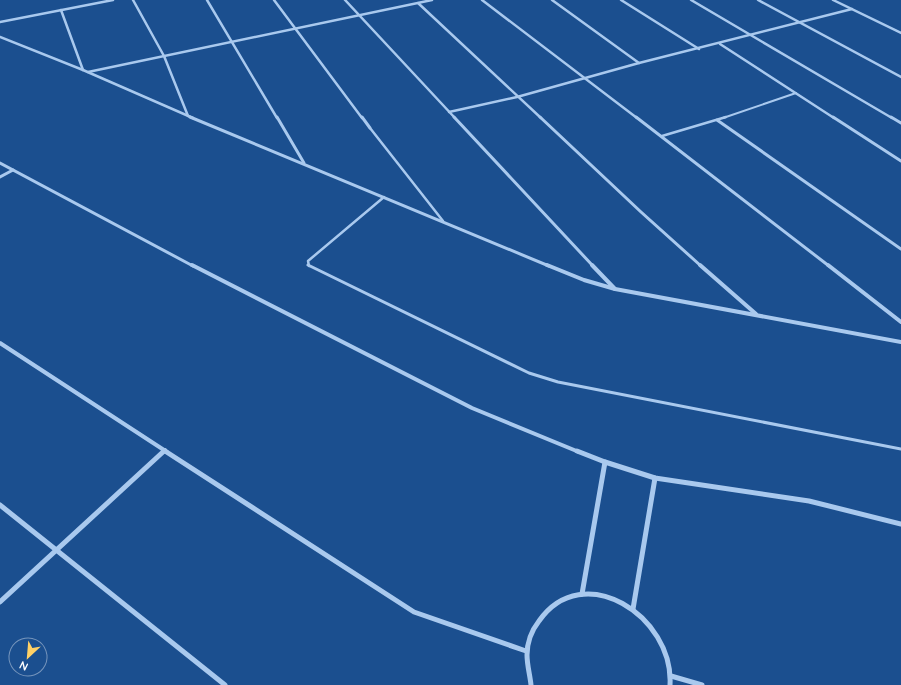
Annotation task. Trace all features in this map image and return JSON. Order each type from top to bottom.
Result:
[{"type":"street","points":[[0,22],[113,0]]},
{"type":"street","points":[[133,0],[164,56],[188,116]]},
{"type":"street","points":[[207,0],[304,163]]},
{"type":"street","points":[[274,0],[370,128]]},
{"type":"street","points":[[345,0],[615,289]]},
{"type":"street","points":[[88,72],[432,0]]},
{"type":"street","points":[[482,0],[662,136],[901,322]]},
{"type":"street","points":[[552,0],[639,63]]},
{"type":"street","points":[[621,0],[699,49]]},
{"type":"street","points":[[691,0],[901,123]]},
{"type":"street","points":[[758,0],[901,77]]},
{"type":"street","points":[[833,0],[901,33]]},
{"type":"street","points":[[418,3],[641,212],[757,314]]},
{"type":"street","points":[[449,112],[518,97],[587,79],[639,63],[720,44],[852,9]]},
{"type":"street","points":[[61,10],[83,70]]},
{"type":"street","points":[[0,37],[88,72],[188,116],[584,280],[615,289],[757,314],[901,342]]},
{"type":"street","points":[[720,44],[901,161]]},
{"type":"street","points":[[717,120],[901,248]]},
{"type":"street","points":[[0,163],[262,302],[472,408],[605,462],[656,478],[809,501],[901,524]]},
{"type":"street","points":[[0,177],[13,170]]},
{"type":"street","points":[[0,343],[414,612],[526,652]]},
{"type":"street","points":[[0,602],[165,450]]},
{"type":"street","points":[[582,594],[605,462]]},
{"type":"street","points":[[634,609],[656,478]]},
{"type":"street","points":[[0,505],[225,685]]},
{"type":"street","points":[[531,685],[527,671],[526,652],[530,634],[538,618],[550,606],[565,598],[582,594],[599,595],[617,600],[634,609],[648,622],[660,638],[668,656],[671,676],[670,685]]},
{"type":"street","points":[[671,676],[702,685]]},
{"type":"lane","points":[[662,136],[717,120],[796,93]]},
{"type":"lane","points":[[370,128],[443,222]]},
{"type":"lane","points":[[384,197],[308,261],[308,265],[529,373],[566,383],[901,449]]}]
